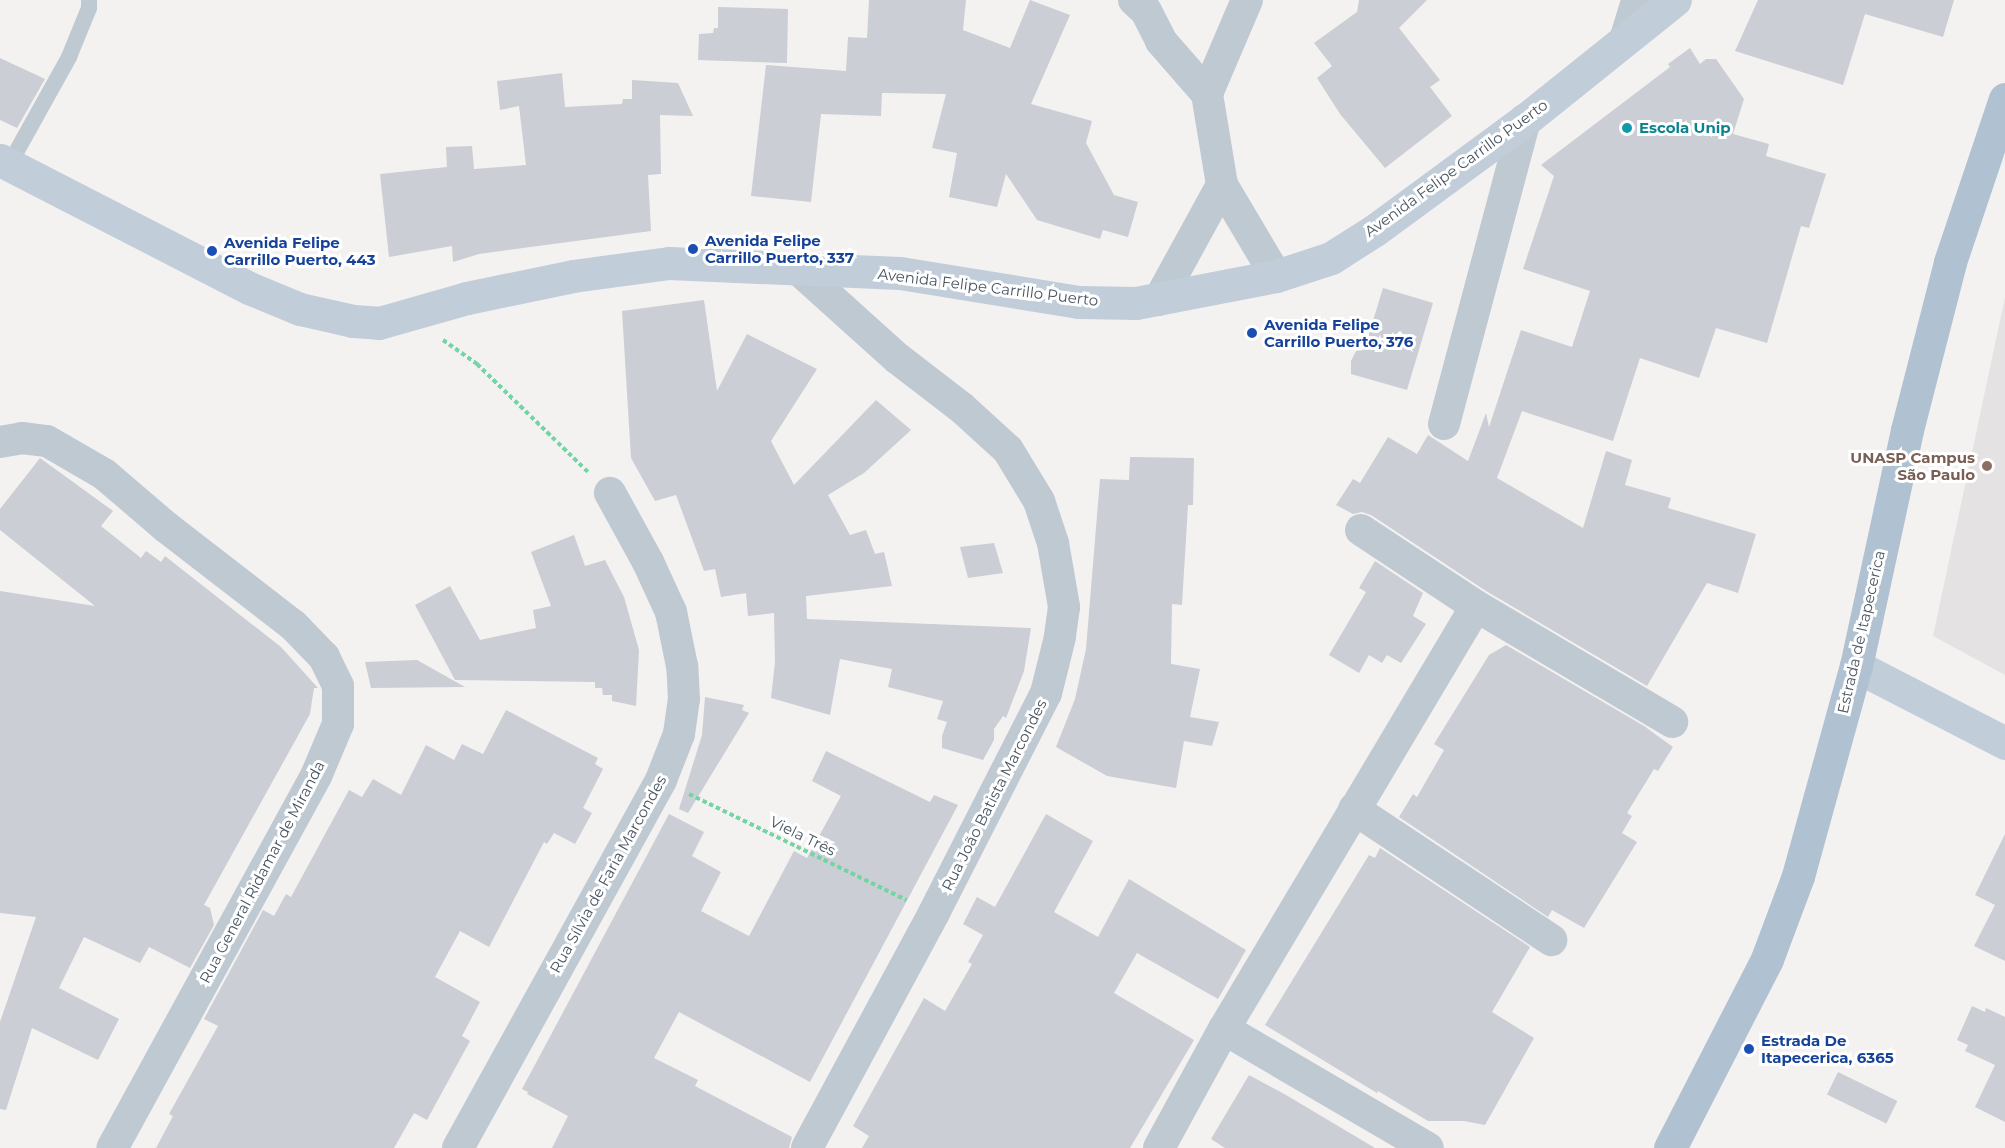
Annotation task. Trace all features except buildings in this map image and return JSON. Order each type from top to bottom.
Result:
[{"type":"main road","name":"Estrada de Itapecerica","points":[[1670,1148],[1767,959],[1798,876],[1856,666],[1906,430],[1947,273],[2005,99]]},
{"type":"street","points":[[1134,0],[1146,11],[1161,41],[1207,94],[1222,184],[1276,276]]},
{"type":"street","points":[[1207,94],[1247,0]]},
{"type":"street","points":[[1626,37],[1637,0]]},
{"type":"street","name":"Avenida Felipe Carrillo Puerto","points":[[5,163],[249,288],[300,309],[353,321],[379,323],[467,298],[573,276],[669,263],[900,273],[1079,302],[1136,303],[1276,276],[1340,252],[1385,223],[1525,120],[1675,0]]},
{"type":"street","points":[[1444,424],[1525,120]]},
{"type":"street","points":[[1160,300],[1222,184]]},
{"type":"street","name":"Rua João Batista Marcondes","points":[[797,267],[897,358],[962,408],[1008,450],[1039,501],[1055,552],[1064,607],[1060,637],[1046,693],[934,913],[807,1148]]},
{"type":"street","name":"Rua General Ridamar de Miranda","points":[[0,442],[22,438],[47,441],[104,474],[166,527],[293,626],[324,657],[338,686],[338,724],[316,776],[112,1148]]},
{"type":"street","name":"Rua Sílvia de Faria Marcondes","points":[[458,1148],[661,780],[679,734],[684,699],[682,666],[671,612],[648,562],[610,493]]},
{"type":"street","points":[[1361,530],[1476,606],[1672,722]]},
{"type":"street","points":[[1159,1148],[1224,1029],[1476,606]]},
{"type":"street","points":[[1856,666],[2005,742]]},
{"type":"street","points":[[1354,809],[1551,940]]},
{"type":"street","points":[[1224,1029],[1428,1148]]},
{"type":"lane","points":[[5,163],[69,57],[89,8],[89,0]]},
{"type":"path","points":[[435,334],[477,364],[610,493]]},
{"type":"path","name":"Viela Três","points":[[661,780],[934,913]]},
{"type":"shaded area","name":"UNASP Campus São Paulo","points":[[2005,297],[2005,675],[1933,636]]},
{"type":"place","name":"Escola Unip","points":[[1627,128]]},
{"type":"place","name":"Avenida Felipe Carrillo Puerto, 337","points":[[693,249]]},
{"type":"place","name":"Avenida Felipe Carrillo Puerto, 443","points":[[212,251]]},
{"type":"place","name":"Avenida Felipe Carrillo Puerto, 376","points":[[1252,333]]},
{"type":"place","name":"UNASP Campus São Paulo","points":[[1987,466]]},
{"type":"place","name":"Estrada De Itapecerica, 6365","points":[[1749,1049]]}]
